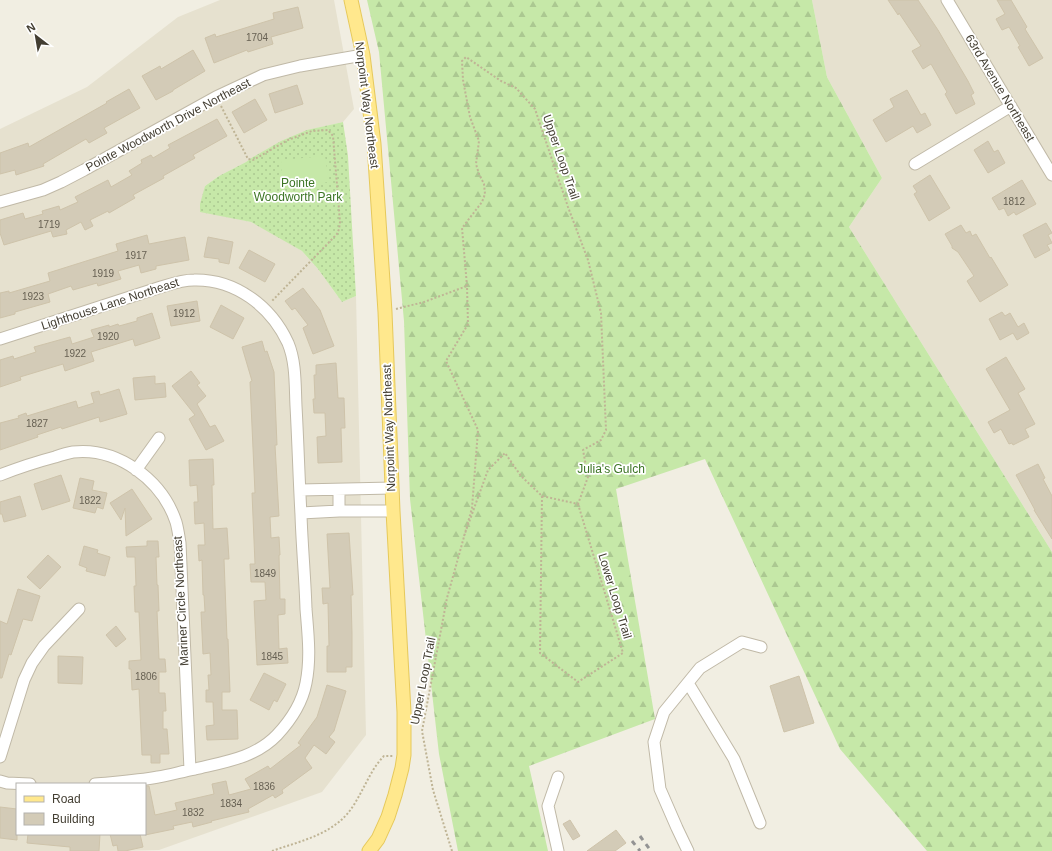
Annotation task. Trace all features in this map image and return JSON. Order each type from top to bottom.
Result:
[{"type":"main road","name":"Norpoint Way Northeast","points":[[351,0],[363,55],[374,144],[385,312],[393,512],[404,712],[404,755],[402,768],[388,817],[378,839],[369,851]]},
{"type":"street","name":"63rd Avenue Northeast","points":[[947,0],[1052,175]]},
{"type":"street","name":"Pointe Woodworth Drive Northeast","points":[[0,202],[43,190],[61,182],[216,97],[263,75],[284,69],[363,55]]},
{"type":"street","points":[[915,164],[1010,106]]},
{"type":"street","name":"Lighthouse Lane Northeast","points":[[0,339],[153,289],[180,282],[192,280],[216,282],[242,291],[264,308],[288,343],[294,366],[300,490]]},
{"type":"street","points":[[136,470],[160,438]]},
{"type":"street","name":"Mariner Circle Northeast","points":[[0,475],[33,462],[72,452],[88,452],[119,460],[144,475],[169,507],[176,522],[180,543],[190,770]]},
{"type":"street","points":[[109,783],[159,777],[230,761],[246,756],[260,748],[275,736],[290,720],[300,704],[306,684],[309,655],[300,490],[392,488]]},
{"type":"street","points":[[339,490],[339,511]]},
{"type":"street","points":[[301,513],[339,511],[393,512]]},
{"type":"street","points":[[0,757],[24,680],[32,663],[44,646],[79,609]]},
{"type":"street","points":[[688,851],[660,789],[654,742],[664,712],[700,668],[742,642],[761,647]]},
{"type":"street","points":[[688,683],[734,759],[760,823]]},
{"type":"street","points":[[558,777],[548,806],[558,851]]},
{"type":"street","points":[[0,781],[16,783]]},
{"type":"path","name":"Upper Loop Trail","points":[[452,851],[433,790],[422,731],[447,598],[472,508],[478,430],[446,361],[468,324],[462,228],[482,202],[485,194],[484,184],[476,164],[480,142],[470,117],[463,80],[462,61],[466,57],[501,81],[516,88],[535,109],[568,207],[588,260],[601,312],[606,430],[600,440],[583,450],[588,477],[578,504]]},
{"type":"path","points":[[216,97],[248,158],[253,160],[288,140],[312,130],[328,130],[334,136],[340,222],[337,234],[264,308]]},
{"type":"path","points":[[385,312],[424,302],[466,286]]},
{"type":"path","name":"Upper Loop Trail","points":[[464,536],[488,470],[504,453],[521,476],[542,496]]},
{"type":"path","points":[[542,496],[578,504]]},
{"type":"path","name":"Lower Loop Trail","points":[[542,496],[540,653],[578,682],[623,653],[578,504]]},
{"type":"path","points":[[272,851],[324,833],[338,824],[356,803],[377,763],[384,756],[404,755]]},
{"type":"shaded area","points":[[220,0],[334,0],[354,109],[343,122],[317,128],[219,176],[205,186],[201,211],[251,222],[277,236],[302,251],[318,269],[342,302],[356,296],[366,735],[322,792],[159,850],[0,851],[0,129],[87,87],[178,17]]},
{"type":"shaded area","points":[[812,0],[1052,0],[1052,552],[849,227],[882,178],[827,77]]},
{"type":"green space","name":"Julia's Gulch","points":[[367,0],[812,0],[827,77],[882,178],[849,227],[1052,552],[1052,851],[927,851],[840,749],[705,459],[616,489],[655,719],[529,766],[548,851],[458,851],[439,754],[410,499],[404,321],[379,52]]},
{"type":"green space","name":"Pointe Woodworth Park","points":[[343,122],[348,156],[356,296],[342,302],[318,269],[302,251],[251,222],[200,212],[200,204],[205,186],[219,176],[281,141],[307,130]]},
{"type":"green space","points":[[325,156],[329,182],[282,187],[281,160]]},
{"type":"building","points":[[888,0],[918,0],[938,30],[968,81],[974,93],[971,95],[975,104],[956,114],[945,94],[947,92],[931,64],[923,69],[912,51],[921,46],[899,13],[898,15]]},
{"type":"building","points":[[997,0],[1011,0],[1027,27],[1025,29],[1043,58],[1029,66],[1009,27],[1002,30],[996,19],[1005,14]]},
{"type":"building","points":[[298,7],[303,28],[271,37],[273,44],[248,52],[247,50],[214,63],[205,38],[215,34],[216,37],[274,19],[273,13]]},
{"type":"building","points":[[193,50],[205,71],[156,100],[142,76],[160,66],[161,69]]},
{"type":"building","points":[[297,85],[303,104],[275,113],[269,94]]},
{"type":"building","points":[[129,89],[140,108],[104,128],[107,133],[89,143],[86,139],[43,164],[44,166],[16,175],[15,170],[0,174],[0,153],[28,143],[29,147]]},
{"type":"building","points":[[907,90],[921,115],[925,113],[931,125],[917,133],[913,126],[886,142],[873,120],[894,107],[890,99]]},
{"type":"building","points":[[255,99],[267,120],[244,133],[232,112]]},
{"type":"building","points":[[217,119],[227,136],[193,155],[195,158],[163,176],[164,178],[133,195],[135,198],[109,213],[108,211],[90,220],[93,226],[85,230],[81,222],[66,230],[67,234],[53,237],[51,231],[4,245],[0,233],[0,220],[23,213],[25,219],[43,214],[42,211],[59,206],[60,210],[78,202],[75,197],[108,180],[111,187],[132,175],[129,171],[142,163],[141,160],[151,155],[153,158],[170,148],[168,145]]},
{"type":"building","points":[[988,141],[994,152],[998,150],[1005,163],[988,173],[974,150]]},
{"type":"building","points":[[930,175],[950,208],[929,221],[914,194],[917,192],[913,186]]},
{"type":"building","points":[[1022,180],[1036,204],[1016,215],[1014,212],[1008,216],[1004,208],[999,210],[992,198]]},
{"type":"building","points":[[1046,223],[1052,233],[1048,235],[1052,243],[1047,245],[1050,250],[1035,258],[1023,235]]},
{"type":"building","points":[[961,225],[966,233],[970,231],[972,236],[976,234],[1008,285],[980,302],[967,281],[974,276],[958,252],[952,248],[945,234]]},
{"type":"building","points":[[147,235],[149,244],[185,237],[189,260],[156,266],[156,269],[141,273],[139,265],[118,271],[121,279],[98,286],[97,283],[73,290],[71,286],[48,294],[50,302],[0,318],[0,293],[9,291],[9,293],[50,281],[48,273],[118,251],[116,244]]},
{"type":"building","points":[[208,237],[233,242],[229,264],[219,262],[219,259],[204,257]]},
{"type":"building","points":[[249,250],[275,264],[265,282],[239,268]]},
{"type":"building","points":[[303,288],[320,310],[334,346],[313,354],[303,328],[308,325],[295,308],[292,310],[285,301]]},
{"type":"building","points":[[197,301],[200,321],[171,326],[167,306]]},
{"type":"building","points":[[221,305],[244,318],[233,339],[210,327]]},
{"type":"building","points":[[1002,312],[1005,316],[1010,313],[1018,327],[1024,323],[1029,333],[1017,340],[1013,333],[1000,340],[989,319]]},
{"type":"building","points":[[152,313],[160,338],[135,346],[133,339],[91,352],[94,361],[65,371],[63,364],[20,377],[21,380],[0,387],[0,360],[13,356],[14,359],[36,352],[34,347],[70,337],[72,344],[94,337],[91,330],[109,325],[109,327],[118,324],[119,326],[137,321],[137,318]]},
{"type":"building","points":[[262,341],[274,372],[277,445],[275,445],[279,516],[270,517],[271,538],[279,537],[280,599],[285,599],[285,614],[278,615],[279,649],[287,648],[288,663],[257,665],[254,601],[266,600],[265,582],[251,582],[250,564],[255,564],[252,493],[255,493],[250,382],[252,381],[242,347]]},
{"type":"building","points":[[1006,357],[1025,389],[1018,393],[1035,424],[1025,429],[1029,437],[1013,445],[1012,443],[1009,444],[1001,429],[994,433],[988,422],[1010,410],[986,369]]},
{"type":"building","points":[[336,363],[338,398],[344,398],[345,428],[341,428],[342,462],[318,463],[317,437],[326,436],[325,413],[314,413],[314,375],[316,375],[316,365]]},
{"type":"building","points":[[191,371],[200,383],[197,385],[206,396],[197,404],[210,427],[215,425],[224,441],[206,450],[189,419],[195,415],[172,386]]},
{"type":"building","points":[[155,376],[155,384],[165,383],[166,397],[135,400],[133,378]]},
{"type":"building","points":[[119,389],[127,414],[100,422],[99,417],[62,429],[61,427],[37,435],[38,437],[0,450],[0,423],[19,418],[18,416],[26,413],[27,416],[76,401],[78,408],[94,403],[91,393],[99,391],[100,395]]},
{"type":"building","points":[[213,459],[213,529],[227,528],[229,559],[224,559],[230,692],[222,692],[222,710],[237,710],[238,739],[207,740],[206,726],[214,725],[213,702],[206,702],[206,690],[209,690],[208,675],[211,675],[210,653],[203,654],[201,612],[205,612],[202,560],[199,561],[198,545],[205,545],[204,523],[195,524],[194,502],[198,502],[197,485],[190,486],[189,460]]},
{"type":"building","points":[[1038,464],[1045,478],[1043,479],[1052,496],[1052,539],[1034,510],[1016,475]]},
{"type":"building","points":[[61,475],[70,501],[42,510],[34,484]]},
{"type":"building","points":[[80,478],[94,481],[92,490],[107,493],[103,509],[97,507],[95,513],[73,508]]},
{"type":"building","points":[[132,489],[152,519],[126,536],[125,508],[121,520],[110,503]]},
{"type":"building","points":[[20,496],[26,516],[4,522],[2,514],[0,514],[0,502]]},
{"type":"building","points":[[349,533],[353,595],[351,595],[352,667],[346,667],[346,672],[327,672],[327,646],[329,646],[328,603],[323,604],[322,588],[330,588],[327,534]]},
{"type":"building","points":[[147,541],[158,541],[159,557],[156,557],[159,611],[157,611],[159,659],[165,659],[166,672],[159,672],[159,693],[165,693],[166,711],[163,711],[163,729],[167,729],[169,754],[160,754],[160,763],[151,763],[151,755],[142,755],[139,689],[132,690],[131,669],[129,669],[129,661],[141,660],[139,612],[135,612],[135,557],[127,557],[126,547],[147,546]]},
{"type":"building","points":[[84,546],[98,550],[97,553],[110,557],[105,576],[86,571],[87,568],[79,565]]},
{"type":"building","points":[[48,555],[61,567],[40,589],[27,577]]},
{"type":"building","points":[[18,589],[40,596],[32,621],[23,619],[11,655],[9,654],[2,678],[0,678],[0,621],[7,624]]},
{"type":"building","points":[[116,626],[126,639],[116,647],[106,635]]},
{"type":"building","points":[[58,656],[83,657],[82,684],[58,683]]},
{"type":"building","points":[[264,673],[286,684],[277,702],[274,700],[269,710],[250,700]]},
{"type":"building","points":[[799,676],[814,723],[784,732],[770,686]]},
{"type":"building","points":[[327,685],[346,691],[334,731],[329,737],[335,742],[326,754],[314,745],[305,758],[312,768],[282,790],[283,793],[275,798],[273,795],[248,809],[249,812],[193,827],[192,822],[173,826],[174,829],[146,835],[146,786],[149,786],[155,815],[177,810],[175,803],[214,794],[212,784],[226,781],[229,795],[251,789],[245,779],[268,766],[270,769],[301,745],[298,743],[317,717]]},
{"type":"building","points":[[0,807],[16,809],[17,840],[0,838]]},
{"type":"building","points":[[570,820],[580,836],[573,840],[563,824]]},
{"type":"building","points":[[616,830],[626,843],[615,851],[587,851]]},
{"type":"building","points":[[28,835],[100,835],[99,851],[70,851],[70,847],[27,843]]},
{"type":"building","points":[[110,835],[140,835],[143,847],[118,851],[117,845],[113,846]]},
{"type":"railway","points":[[640,836],[651,851]]},
{"type":"railway","points":[[632,841],[640,851]]}]
